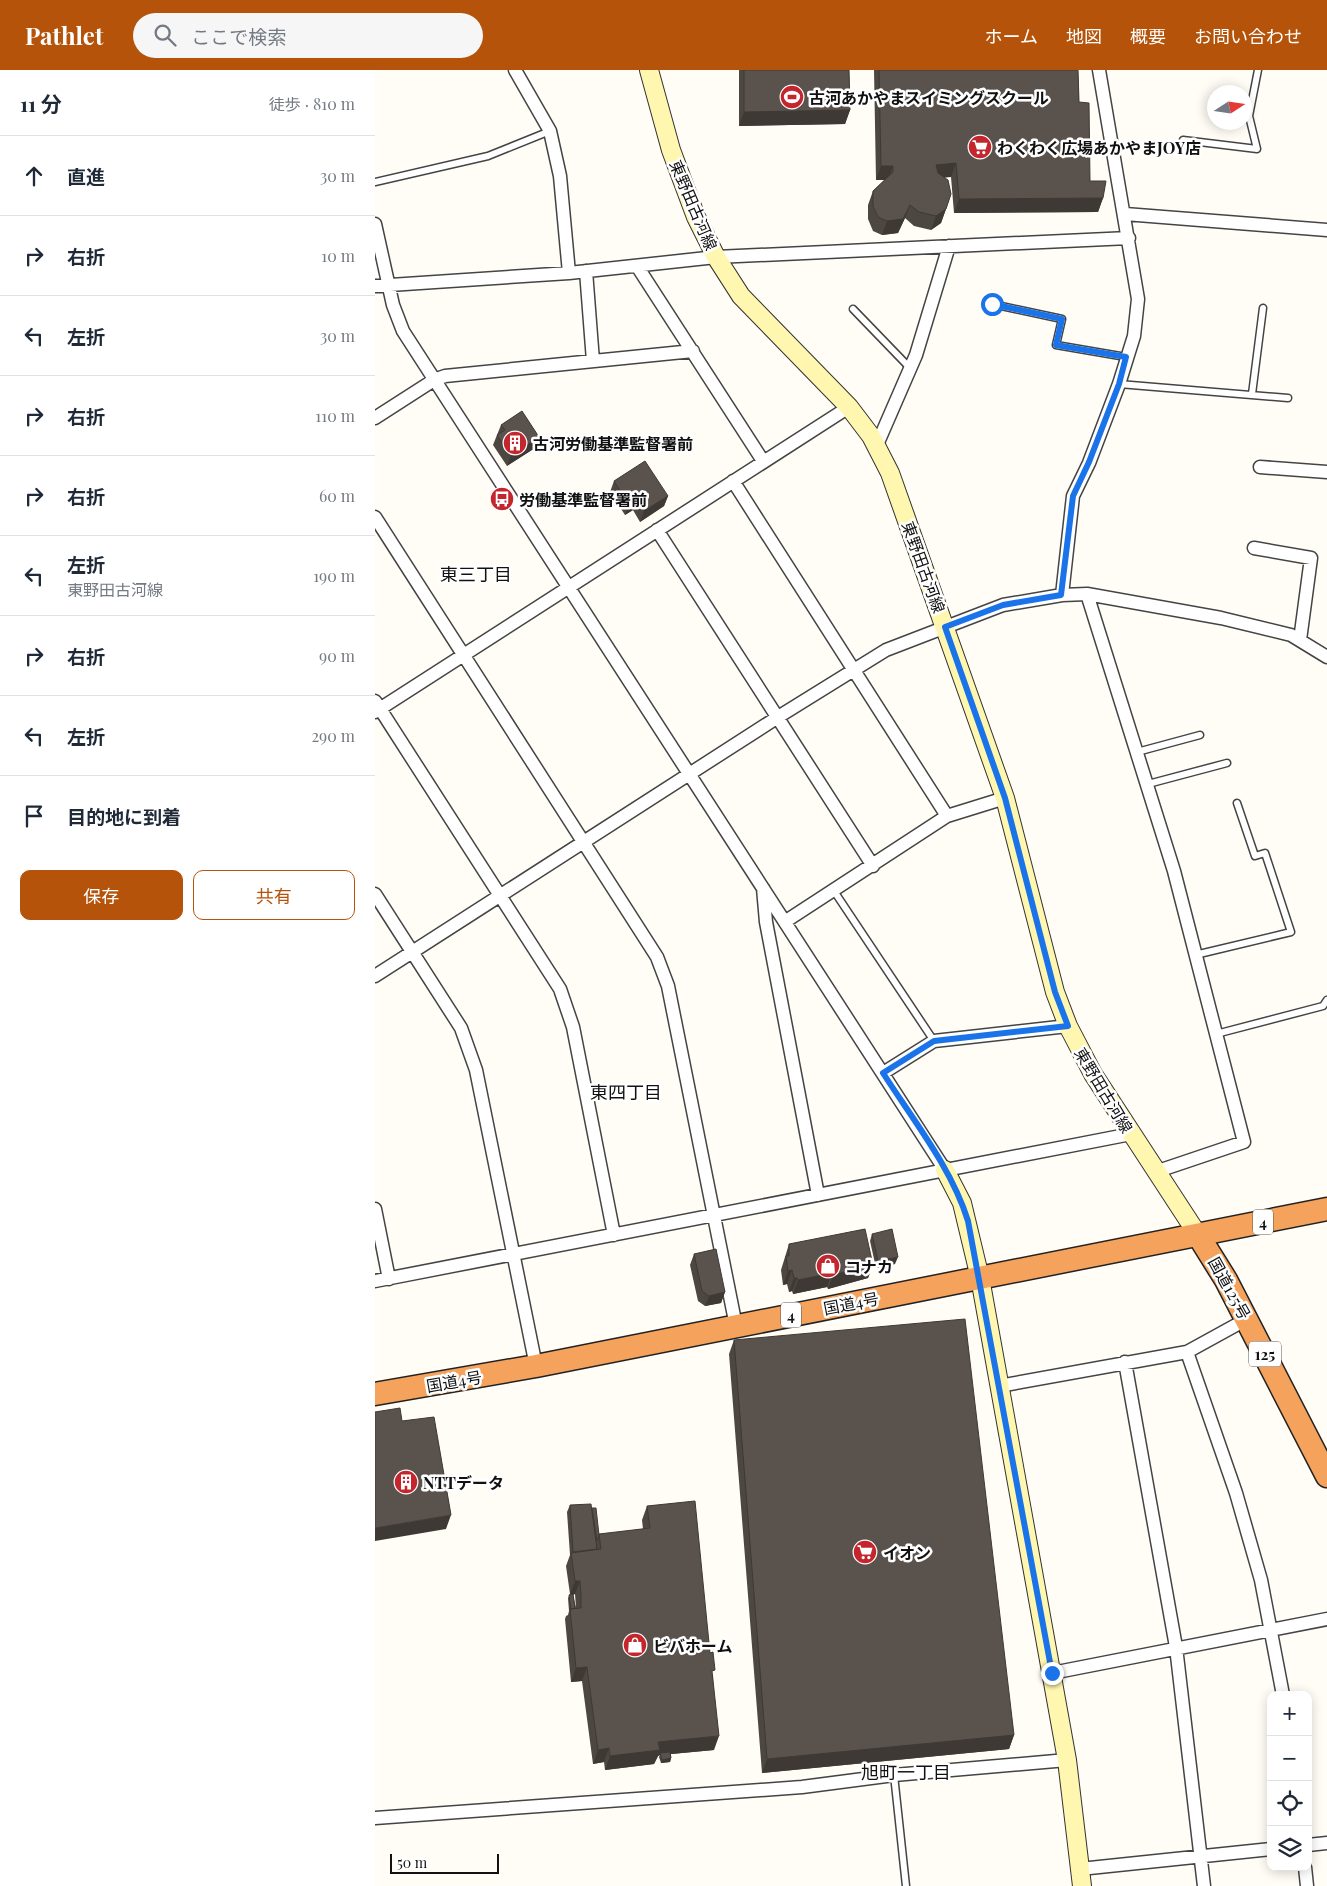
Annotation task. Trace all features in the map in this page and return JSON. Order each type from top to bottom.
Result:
[{"type":"highway","name":"国道4号","points":[[375,1394],[536,1366],[1327,1209]]},
{"type":"highway","name":"国道125号","points":[[1198,1235],[1215,1260],[1247,1319],[1327,1476]]},
{"type":"main road","name":"東野田古河線","points":[[649,70],[671,150],[696,217],[716,257],[741,296],[849,407],[876,446],[890,473],[1005,798],[1055,992],[1068,1026],[1093,1074],[1155,1172],[1198,1235]]},
{"type":"main road","points":[[945,1170],[962,1203],[980,1278],[1067,1760],[1081,1877]]},
{"type":"street","points":[[515,70],[550,131],[560,176],[569,273]]},
{"type":"street","points":[[1061,595],[1073,496],[1089,462],[1119,384],[1134,336],[1138,299],[1099,70]]},
{"type":"street","points":[[1125,214],[1327,230]]},
{"type":"street","points":[[375,224],[397,320],[945,1170]]},
{"type":"street","points":[[375,286],[569,273],[716,257],[1129,238]]},
{"type":"street","points":[[876,446],[910,368],[949,246]]},
{"type":"street","points":[[637,266],[763,461]]},
{"type":"street","points":[[586,271],[593,361]]},
{"type":"street","points":[[375,418],[434,380],[445,376],[693,351]]},
{"type":"street","points":[[614,1235],[567,1008],[560,989],[377,708],[849,407]]},
{"type":"street","points":[[1260,467],[1327,472]]},
{"type":"street","points":[[733,480],[947,816]]},
{"type":"street","points":[[375,517],[584,842],[657,957],[663,970],[668,986],[736,1326]]},
{"type":"street","points":[[657,530],[873,866]]},
{"type":"street","points":[[1254,548],[1311,558],[1300,640]]},
{"type":"street","points":[[1087,594],[1148,784],[1244,1142],[1155,1172]]},
{"type":"street","points":[[375,976],[778,717],[886,650],[1003,605],[1061,595],[1087,594],[1235,621],[1291,635],[1327,656]]},
{"type":"street","points":[[786,921],[947,816],[1005,798]]},
{"type":"street","points":[[762,885],[766,922],[818,1195]]},
{"type":"street","points":[[375,894],[461,1028],[476,1070],[511,1254],[536,1366]]},
{"type":"street","points":[[883,1073],[934,1041],[1068,1026]]},
{"type":"street","points":[[375,1281],[1131,1134]]},
{"type":"street","points":[[375,1209],[389,1279]]},
{"type":"street","points":[[999,1386],[1187,1352],[1247,1319]]},
{"type":"street","points":[[1187,1352],[1236,1493],[1261,1580],[1282,1691]]},
{"type":"street","points":[[1125,1362],[1176,1647],[1204,1886]]},
{"type":"street","points":[[1052,1673],[1176,1647],[1272,1631],[1327,1619]]},
{"type":"street","points":[[375,1818],[802,1787],[894,1775],[1067,1760]]},
{"type":"street","points":[[1312,1845],[1327,1843]]},
{"type":"street","points":[[1081,1877],[1201,1855],[1267,1849]]},
{"type":"street","points":[[1305,1871],[1307,1886]]},
{"type":"lane","points":[[1183,140],[1257,149],[1249,116],[1257,70]]},
{"type":"lane","points":[[375,182],[488,156],[550,131]]},
{"type":"lane","points":[[992,304],[1062,319],[1056,345],[1126,357]]},
{"type":"lane","points":[[1252,394],[1263,308]]},
{"type":"lane","points":[[853,309],[910,368]]},
{"type":"lane","points":[[1119,384],[1288,398]]},
{"type":"lane","points":[[1137,752],[1200,735]]},
{"type":"lane","points":[[1148,784],[1227,763]]},
{"type":"lane","points":[[1195,955],[1291,932],[1265,854],[1255,856],[1237,803]]},
{"type":"lane","points":[[834,891],[934,1041]]},
{"type":"lane","points":[[1216,1034],[1323,1006],[1327,1000]]},
{"type":"lane","points":[[894,1775],[906,1886]]},
{"type":"building","name":"古河あかやまスイミングスクール","points":[[744,70],[849,70],[850,110],[744,112]]},
{"type":"building","name":"わくわく広場あかやまJOY店","points":[[879,70],[1078,70],[1079,102],[1089,103],[1090,181],[1106,181],[1103,198],[959,199],[956,163],[936,165],[938,173],[948,180],[951,194],[946,209],[936,216],[919,212],[910,205],[903,219],[887,221],[878,217],[873,206],[873,191],[893,172],[893,166],[881,166]]},
{"type":"building","name":"古河労働基準監督署前","points":[[522,411],[539,437],[511,456],[497,435],[505,430],[501,425]]},
{"type":"building","points":[[645,461],[668,496],[644,511],[637,500],[629,505],[614,481]]},
{"type":"building","points":[[865,1229],[873,1265],[833,1275],[832,1273],[798,1280],[794,1278],[792,1270],[788,1271],[786,1256],[789,1256],[789,1244]]},
{"type":"building","points":[[892,1229],[898,1257],[878,1261],[872,1234]]},
{"type":"building","points":[[716,1249],[725,1292],[709,1296],[702,1291],[694,1254]]},
{"type":"building","name":"イオン","points":[[965,1319],[1014,1735],[767,1759],[734,1340]]},
{"type":"building","name":"NTTデータ","points":[[400,1408],[402,1421],[434,1417],[451,1515],[375,1528],[375,1412]]},
{"type":"building","name":"ビバホーム","points":[[695,1501],[710,1653],[713,1652],[715,1670],[712,1671],[719,1736],[658,1742],[660,1750],[610,1756],[609,1748],[598,1750],[587,1667],[576,1668],[570,1609],[581,1608],[581,1596],[580,1581],[575,1581],[571,1553],[601,1549],[599,1534],[650,1528],[647,1506]]},
{"type":"building","points":[[591,1504],[597,1549],[573,1552],[570,1505]]},
{"type":"building","points":[[592,1508],[596,1508],[599,1535],[597,1541]]},
{"type":"building","points":[[573,1594],[575,1608],[571,1609],[569,1595]]},
{"type":"building","points":[[670,1752],[671,1758],[662,1760],[660,1753]]},
{"type":"place","name":"古河あかやまスイミングスクール","points":[[792,97]]},
{"type":"place","name":"わくわく広場あかやまJOY店","points":[[980,147]]},
{"type":"place","name":"古河労働基準監督署前","points":[[515,443]]},
{"type":"place","name":"労働基準監督署前","points":[[502,499]]},
{"type":"place","name":"コナカ","points":[[828,1266]]},
{"type":"place","name":"NTTデータ","points":[[406,1482]]},
{"type":"place","name":"イオン","points":[[865,1552]]},
{"type":"place","name":"ビバホーム","points":[[635,1645]]},
{"type":"district","name":"東三丁目","points":[[476,574]]},
{"type":"district","name":"東四丁目","points":[[626,1092]]},
{"type":"district","name":"旭町一丁目","points":[[906,1772]]},
{"type":"route","points":[[992,304],[1062,319],[1056,345],[1126,357],[1119,384],[1089,462],[1073,496],[1061,595],[1003,605],[945,627],[1005,798],[1055,992],[1068,1026],[934,1041],[883,1073],[945,1170],[962,1203],[968,1221],[1052,1673]]}]
